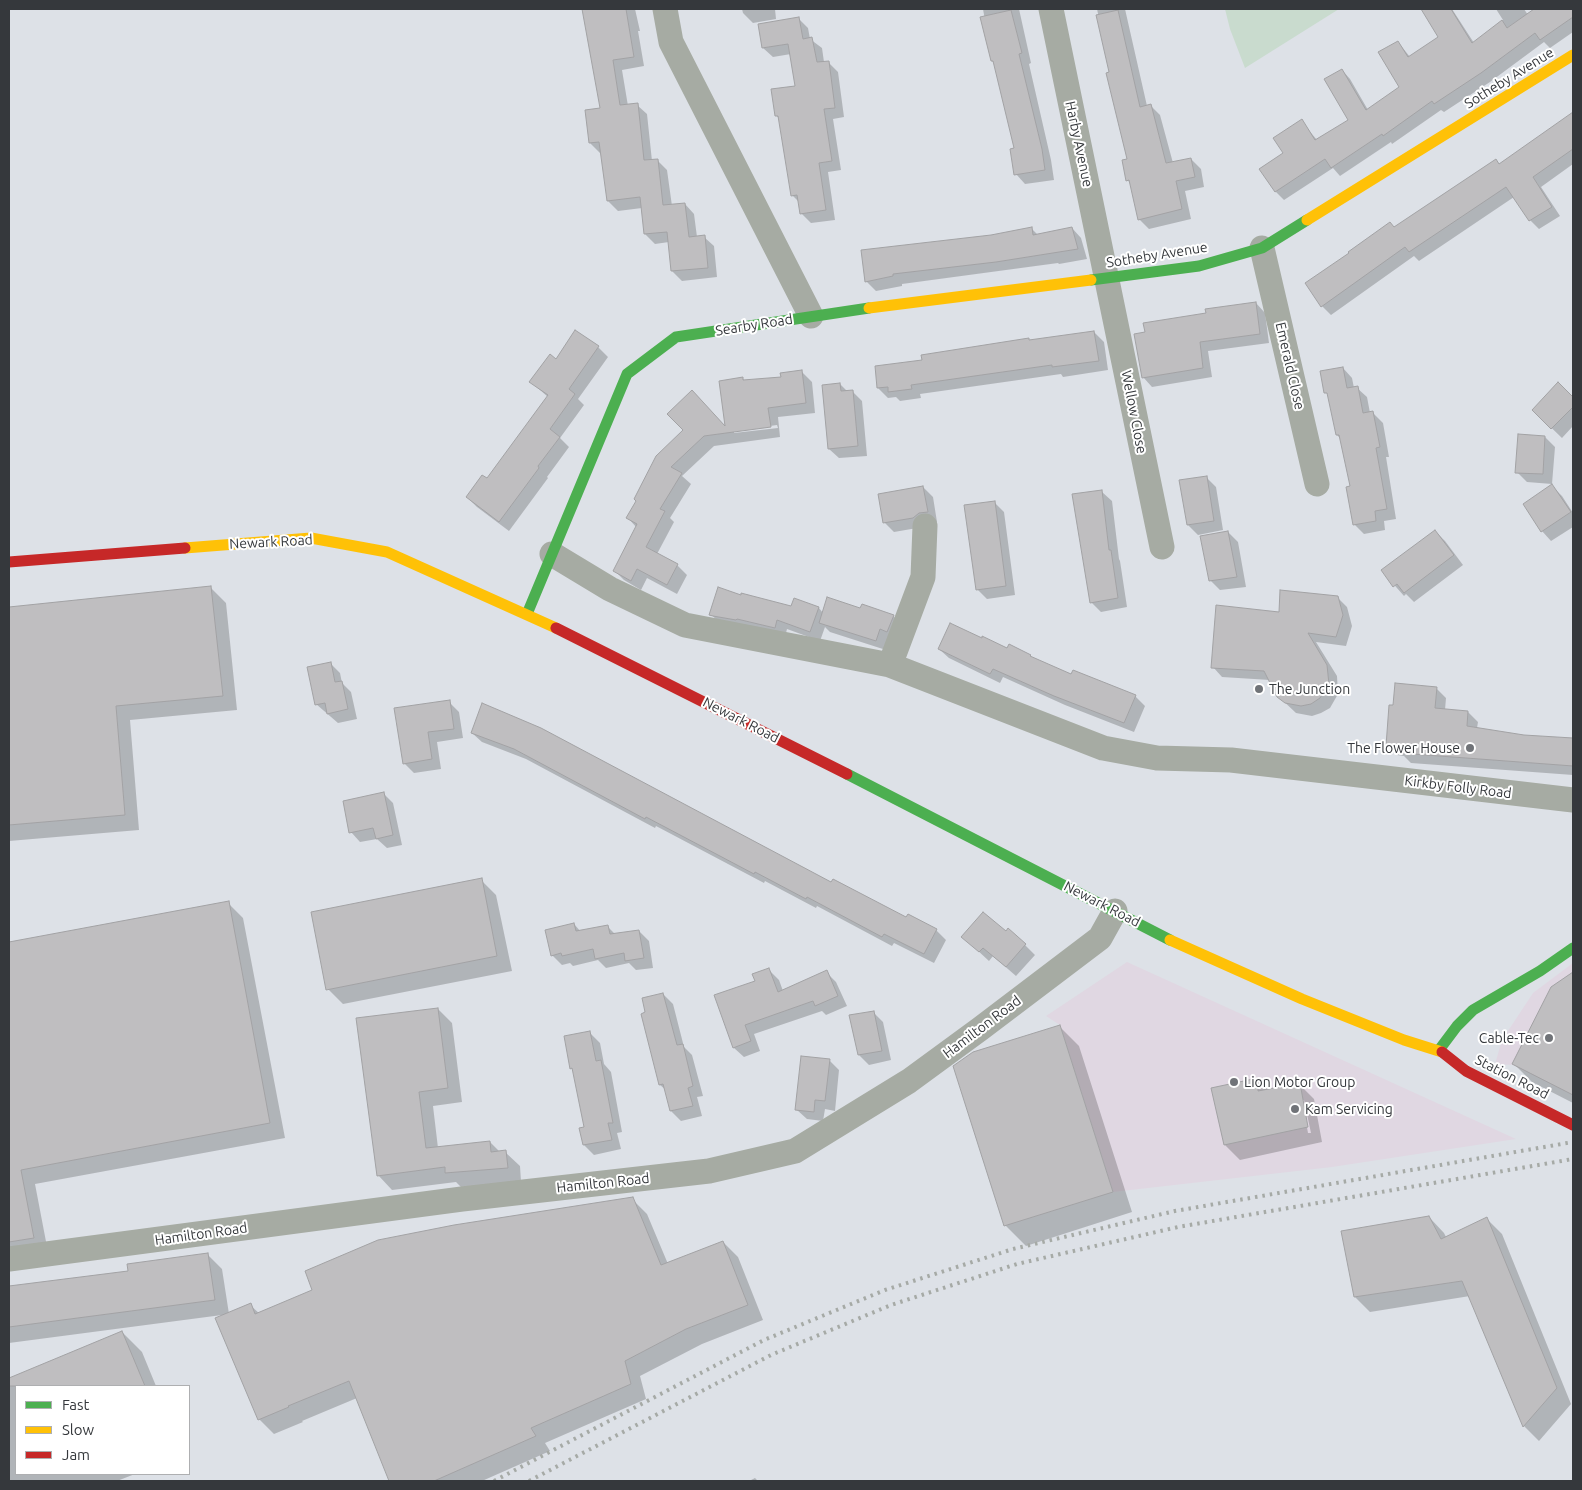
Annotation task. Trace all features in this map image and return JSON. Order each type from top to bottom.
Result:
[{"type":"main road","name":"Sotheby Avenue","points":[[811,316],[1199,266],[1262,248],[1573,55]]},
{"type":"main road","name":"Searby Road","points":[[527,614],[627,374],[676,337],[811,316]]},
{"type":"main road","name":"Newark Road","points":[[9,562],[311,538],[386,552],[527,614],[758,728],[1176,943],[1302,1000],[1404,1040],[1439,1050]]},
{"type":"main road","points":[[1439,1050],[1457,1026],[1473,1010],[1540,971],[1573,948]]},
{"type":"main road","name":"Station Road","points":[[1439,1050],[1466,1071],[1573,1125]]},
{"type":"street","name":"Searby Road","points":[[665,9],[671,42],[811,316]]},
{"type":"street","name":"Harby Avenue","points":[[1051,9],[1107,278]]},
{"type":"street","name":"Emerald Close","points":[[1262,248],[1317,484]]},
{"type":"street","name":"Wellow Close","points":[[1107,278],[1162,547]]},
{"type":"street","points":[[552,554],[610,589],[685,625],[890,665],[923,577],[925,526]]},
{"type":"street","name":"Kirkby Folly Road","points":[[890,665],[1103,748],[1157,758],[1231,760],[1573,800]]},
{"type":"street","name":"Hamilton Road","points":[[9,1259],[462,1199],[709,1172],[795,1151],[910,1081],[980,1029],[1100,938],[1115,911]]},
{"type":"shaded area","name":"Lion Motor Group","points":[[1127,962],[1516,1139],[1332,1167],[1113,1192],[1060,1025],[1046,1016]]},
{"type":"shaded area","name":"Cable-Tec","points":[[1573,963],[1573,1095],[1513,1065],[1495,1064],[1502,1040],[1533,993]]},
{"type":"green space","points":[[1225,9],[1339,9],[1245,68],[1230,29]]},
{"type":"building","points":[[582,9],[626,9],[634,57],[613,60],[620,105],[638,103],[644,160],[658,159],[663,205],[685,203],[689,237],[705,235],[708,268],[671,271],[667,232],[644,234],[640,197],[607,201],[599,142],[589,143],[585,110],[600,108]]},
{"type":"building","points":[[1421,9],[1451,9],[1472,43],[1502,20],[1507,28],[1534,9],[1573,9],[1573,17],[1540,40],[1535,33],[1481,73],[1434,104],[1432,101],[1383,136],[1382,134],[1331,168],[1325,159],[1275,192],[1259,169],[1283,153],[1273,138],[1302,119],[1315,140],[1348,120],[1324,79],[1342,69],[1366,110],[1399,87],[1378,52],[1398,41],[1408,57],[1438,37]]},
{"type":"building","points":[[1011,10],[1022,53],[1019,54],[1042,149],[1045,170],[1014,175],[1010,149],[1014,148],[993,61],[991,61],[980,17]]},
{"type":"building","points":[[1118,10],[1140,107],[1151,104],[1166,163],[1191,158],[1195,177],[1176,181],[1182,209],[1138,220],[1129,180],[1126,181],[1122,160],[1127,159],[1106,73],[1109,72],[1096,15]]},
{"type":"building","points":[[799,17],[803,39],[812,37],[817,62],[829,61],[835,108],[824,109],[832,161],[819,163],[826,210],[800,214],[797,195],[791,196],[778,116],[775,116],[771,89],[795,86],[788,44],[762,48],[758,24]]},
{"type":"building","points":[[1573,112],[1573,149],[1533,177],[1552,207],[1529,221],[1506,187],[1409,252],[1405,247],[1321,307],[1305,283],[1390,222],[1394,227],[1496,159],[1499,164]]},
{"type":"building","points":[[1032,227],[1033,235],[1072,227],[1078,249],[996,262],[893,274],[893,276],[865,282],[861,250],[991,235]]},
{"type":"building","points":[[1256,302],[1260,334],[1200,342],[1203,368],[1142,378],[1134,334],[1145,332],[1143,323],[1206,313],[1205,309]]},
{"type":"building","points":[[575,330],[599,346],[569,389],[575,394],[550,429],[560,437],[499,522],[466,497],[482,475],[487,478],[548,395],[529,382],[550,354],[556,359]]},
{"type":"building","points":[[1094,331],[1099,361],[1052,367],[1052,365],[911,385],[912,389],[888,392],[888,387],[877,388],[875,366],[922,360],[921,355],[1029,338],[1029,340]]},
{"type":"building","points":[[1343,367],[1347,388],[1358,386],[1363,413],[1373,411],[1380,447],[1376,448],[1387,509],[1375,511],[1376,521],[1353,525],[1346,487],[1350,486],[1339,435],[1336,435],[1320,371]]},
{"type":"building","points":[[802,370],[806,403],[768,408],[771,427],[704,436],[671,467],[682,473],[660,509],[665,511],[646,547],[678,564],[667,585],[637,569],[631,581],[613,571],[637,524],[626,518],[636,501],[634,499],[656,456],[683,430],[667,414],[692,390],[725,426],[719,381],[743,377],[743,380],[781,377],[780,373]]},
{"type":"building","points":[[1558,382],[1573,397],[1573,407],[1551,429],[1532,410]]},
{"type":"building","points":[[840,383],[841,391],[853,390],[858,446],[828,449],[822,385]]},
{"type":"building","points":[[1518,434],[1545,436],[1543,474],[1515,473]]},
{"type":"building","points":[[1207,476],[1214,521],[1187,525],[1179,480]]},
{"type":"building","points":[[1552,484],[1571,512],[1541,532],[1523,504]]},
{"type":"building","points":[[923,486],[928,512],[919,513],[913,518],[883,523],[878,494]]},
{"type":"building","points":[[1102,490],[1109,550],[1111,550],[1118,598],[1090,603],[1072,494]]},
{"type":"building","points":[[995,501],[1006,586],[976,590],[964,505]]},
{"type":"building","points":[[1435,530],[1454,555],[1404,593],[1397,584],[1393,587],[1381,570]]},
{"type":"building","points":[[1228,531],[1237,577],[1209,581],[1200,536]]},
{"type":"building","points":[[211,586],[223,696],[116,706],[125,815],[9,825],[9,607]]},
{"type":"building","points":[[718,587],[741,595],[741,593],[791,606],[794,598],[819,607],[810,632],[777,620],[775,628],[737,619],[713,616],[709,615]]},
{"type":"building","name":"The Junction","points":[[1280,590],[1338,596],[1343,615],[1336,637],[1308,633],[1327,665],[1329,684],[1320,698],[1311,704],[1301,706],[1285,703],[1277,697],[1264,671],[1211,668],[1216,605],[1279,612]]},
{"type":"building","points":[[827,597],[860,608],[862,604],[894,615],[887,632],[880,629],[876,641],[819,623]]},
{"type":"building","points":[[950,623],[1007,648],[1009,644],[1030,656],[1071,674],[1073,670],[1136,695],[1124,723],[1054,696],[993,669],[990,674],[938,649]]},
{"type":"building","points":[[331,662],[335,682],[342,681],[348,709],[327,714],[325,703],[315,705],[307,667]]},
{"type":"building","points":[[1395,683],[1437,687],[1435,708],[1468,711],[1467,726],[1524,735],[1573,738],[1573,766],[1399,753],[1400,747],[1386,746],[1389,705],[1393,705]]},
{"type":"building","points":[[450,700],[454,729],[428,732],[432,759],[403,764],[394,708]]},
{"type":"building","points":[[482,703],[541,728],[831,882],[833,879],[906,917],[908,914],[937,929],[924,954],[884,934],[882,937],[807,897],[806,899],[755,872],[754,874],[646,817],[645,819],[514,749],[471,733]]},
{"type":"building","points":[[384,792],[393,835],[376,839],[373,828],[349,833],[343,801]]},
{"type":"building","points":[[482,878],[497,956],[326,990],[311,912]]},
{"type":"building","points":[[229,901],[270,1123],[21,1170],[34,1238],[9,1242],[9,942]]},
{"type":"building","points":[[983,912],[1006,931],[1008,928],[1026,944],[1006,967],[983,948],[979,952],[961,937]]},
{"type":"building","points":[[574,923],[576,931],[608,925],[610,934],[639,930],[644,958],[625,961],[624,953],[595,959],[593,949],[562,956],[561,953],[551,956],[545,930]]},
{"type":"building","points":[[769,968],[778,992],[827,970],[838,996],[815,1006],[813,1001],[745,1025],[751,1041],[733,1048],[714,995],[755,981],[752,974]]},
{"type":"building","name":"Cable-Tec","points":[[1573,972],[1573,1095],[1512,1064],[1551,987]]},
{"type":"building","points":[[663,993],[677,1045],[683,1044],[693,1086],[688,1088],[693,1106],[670,1111],[663,1084],[659,1085],[641,1014],[645,1012],[642,998]]},
{"type":"building","points":[[438,1008],[448,1088],[419,1092],[426,1148],[490,1141],[491,1152],[506,1150],[508,1168],[445,1173],[445,1167],[377,1176],[356,1018]]},
{"type":"building","points":[[874,1011],[882,1051],[858,1055],[849,1015]]},
{"type":"building","points":[[1060,1025],[1113,1192],[1004,1226],[953,1066],[973,1052]]},
{"type":"building","points":[[590,1031],[596,1061],[601,1060],[613,1123],[608,1123],[612,1140],[583,1145],[579,1128],[584,1127],[564,1036]]},
{"type":"building","points":[[801,1056],[830,1059],[825,1101],[815,1100],[814,1112],[795,1110]]},
{"type":"building","points":[[1258,1078],[1258,1091],[1300,1083],[1308,1127],[1224,1145],[1211,1088]]},
{"type":"building","points":[[633,1197],[661,1265],[723,1241],[748,1305],[686,1329],[625,1361],[631,1384],[531,1428],[536,1436],[434,1481],[389,1481],[349,1381],[258,1420],[215,1318],[251,1303],[255,1314],[312,1290],[305,1271],[378,1240],[454,1225]]},
{"type":"building","points":[[1429,1216],[1441,1239],[1487,1217],[1557,1388],[1523,1427],[1462,1281],[1354,1297],[1341,1231]]},
{"type":"building","points":[[208,1253],[215,1300],[9,1327],[9,1286],[128,1271],[127,1264]]},
{"type":"building","points":[[122,1331],[145,1385],[9,1386],[9,1378]]},
{"type":"railway","points":[[494,1481],[764,1340],[885,1290],[1013,1249],[1175,1211],[1573,1142]]},
{"type":"railway","points":[[529,1481],[771,1355],[891,1305],[1017,1264],[1178,1227],[1573,1159]]},
{"type":"traffic: fast","points":[[1091,280],[1199,266],[1262,248],[1307,220]]},
{"type":"traffic: fast","points":[[527,614],[627,374],[676,337],[869,308]]},
{"type":"traffic: fast","points":[[847,774],[1170,940]]},
{"type":"traffic: fast","points":[[1439,1050],[1457,1026],[1473,1010],[1540,971],[1573,948]]},
{"type":"traffic: slow","points":[[1307,220],[1573,55]]},
{"type":"traffic: slow","points":[[869,308],[1091,280]]},
{"type":"traffic: slow","points":[[185,548],[311,538],[387,552],[556,628]]},
{"type":"traffic: slow","points":[[1170,940],[1302,999],[1404,1040],[1442,1052]]},
{"type":"traffic: jam","points":[[9,562],[185,548]]},
{"type":"traffic: jam","points":[[556,628],[847,774]]},
{"type":"traffic: jam","points":[[1442,1052],[1466,1071],[1573,1125]]},
{"type":"place","name":"The Junction","points":[[1259,689]]},
{"type":"place","name":"The Flower House","points":[[1470,748]]},
{"type":"place","name":"Cable-Tec","points":[[1549,1038]]},
{"type":"place","name":"Lion Motor Group","points":[[1234,1082]]},
{"type":"place","name":"Kam Servicing","points":[[1295,1109]]}]
